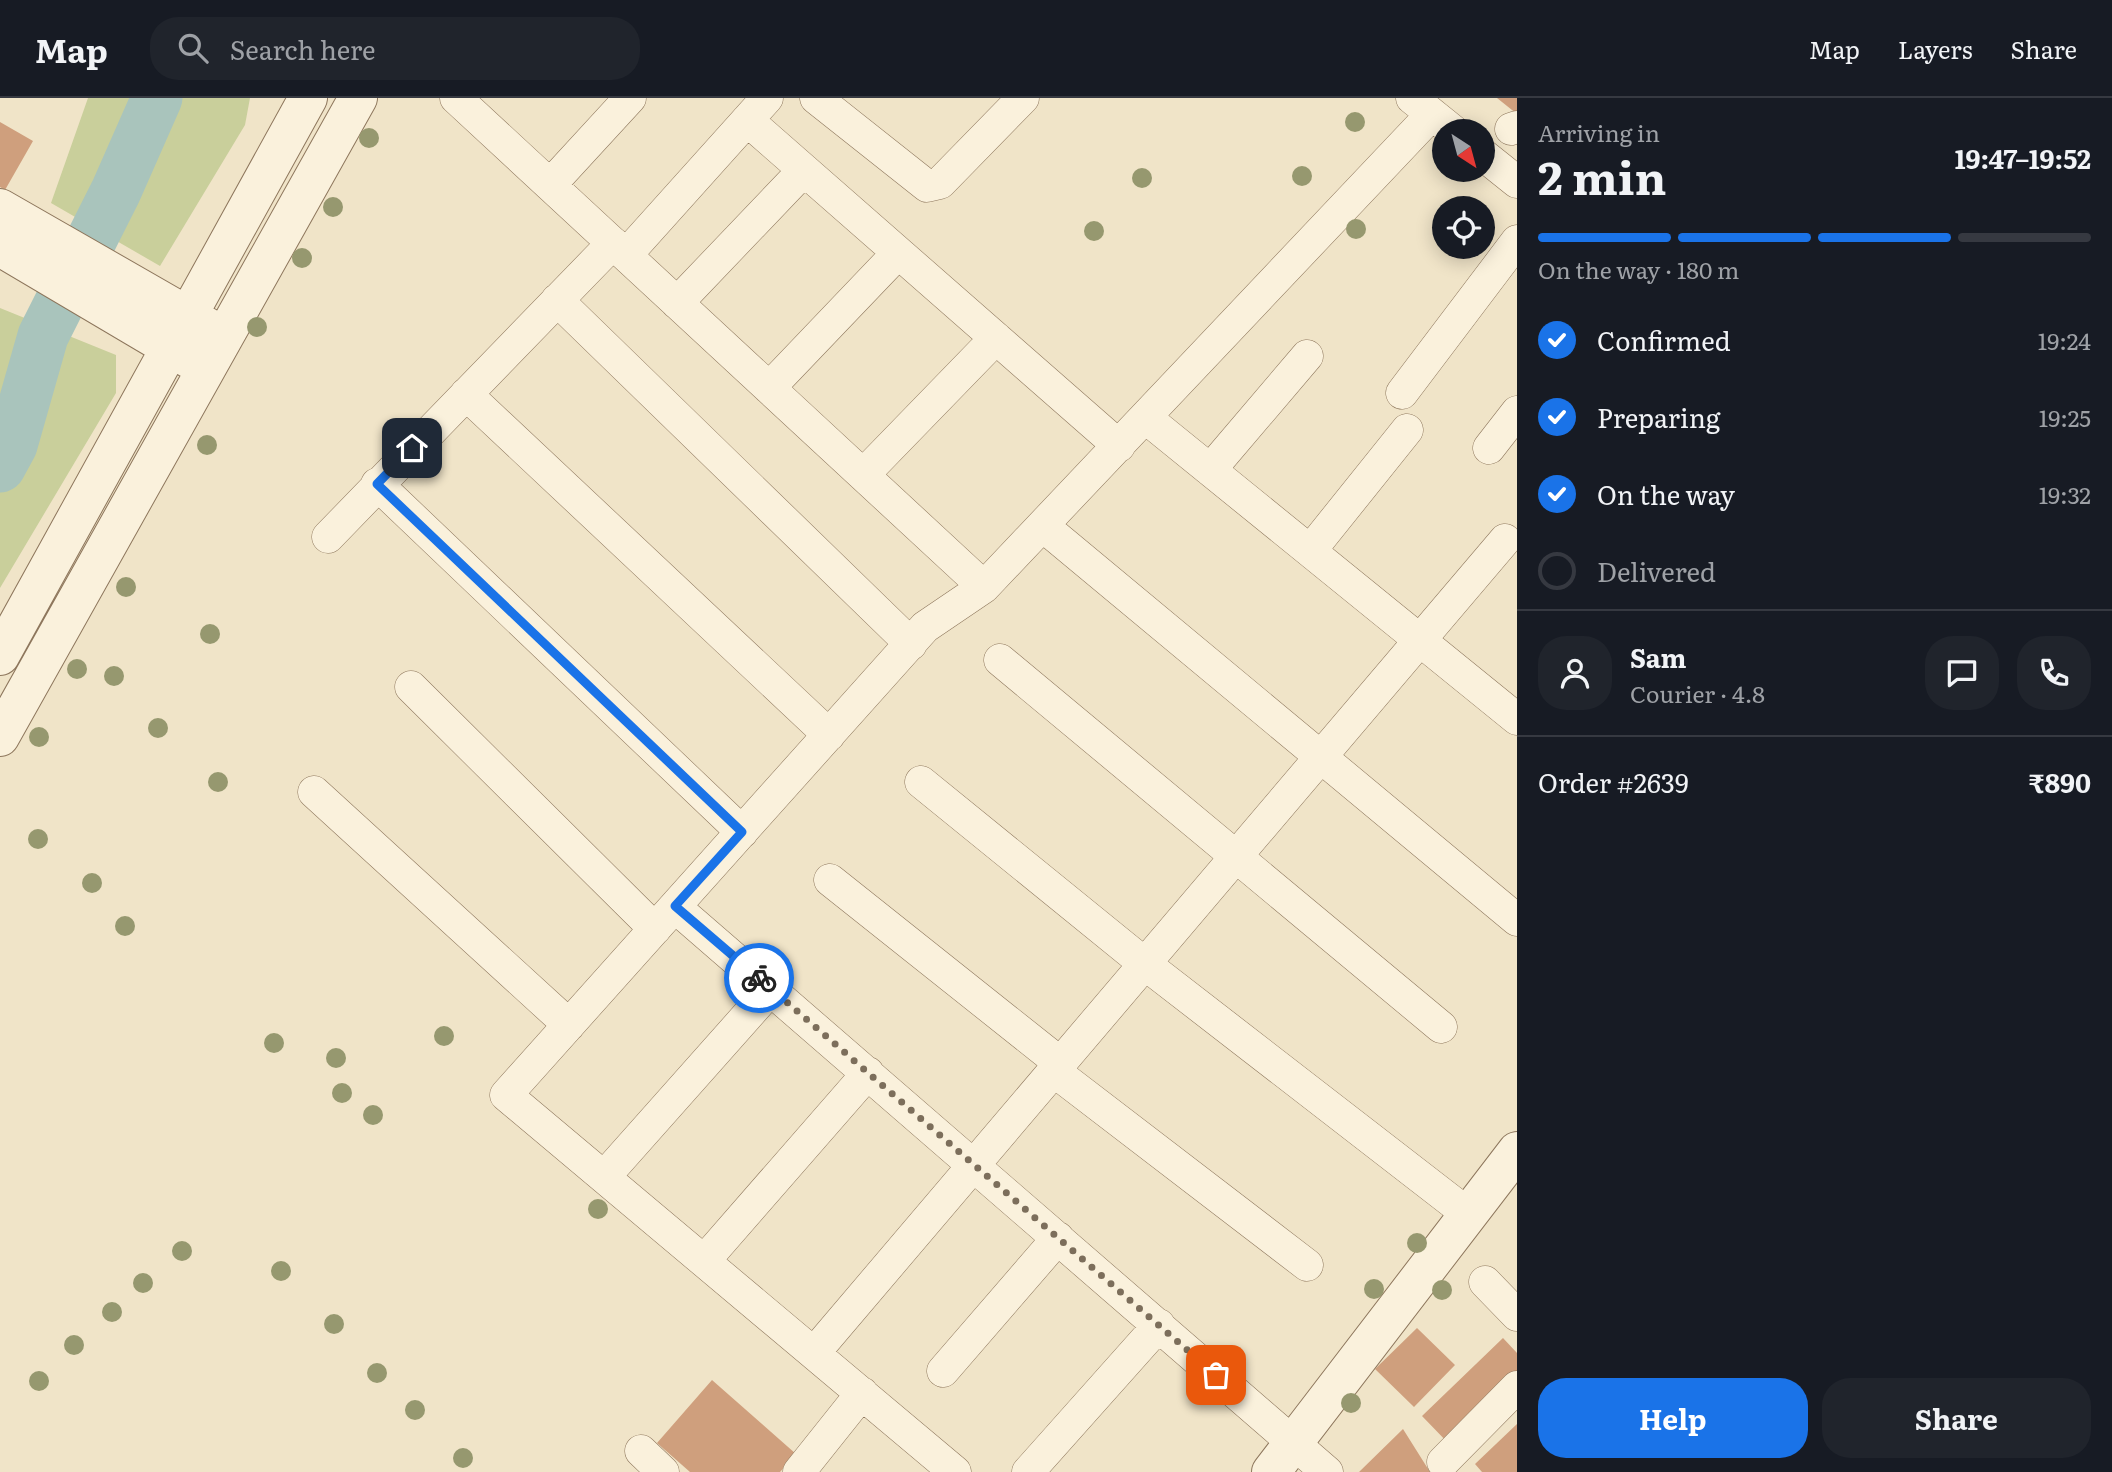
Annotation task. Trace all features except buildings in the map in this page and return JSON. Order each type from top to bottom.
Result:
[{"type":"street","points":[[0,656],[308,98]]},
{"type":"street","points":[[0,737],[358,98]]},
{"type":"street","points":[[456,98],[984,587]]},
{"type":"street","points":[[816,98],[927,186],[940,183],[1023,98]]},
{"type":"street","points":[[550,185],[619,102]]},
{"type":"street","points":[[328,537],[557,300],[619,249],[757,109],[804,170],[1119,446]]},
{"type":"street","points":[[955,1472],[506,1095],[925,627],[984,587],[1432,114]]},
{"type":"street","points":[[1495,164],[1517,182]]},
{"type":"street","points":[[677,303],[804,170]]},
{"type":"street","points":[[3,223],[179,333],[206,369]]},
{"type":"street","points":[[1402,393],[1517,241]]},
{"type":"street","points":[[769,388],[898,253]]},
{"type":"street","points":[[557,300],[911,644]]},
{"type":"street","points":[[179,333],[225,336]]},
{"type":"street","points":[[863,475],[996,338]]},
{"type":"street","points":[[1210,470],[1307,356]]},
{"type":"street","points":[[466,394],[829,735]]},
{"type":"street","points":[[1489,448],[1517,412]]},
{"type":"street","points":[[1146,418],[1420,641],[1513,709]]},
{"type":"street","points":[[1310,551],[1407,430]]},
{"type":"street","points":[[377,484],[742,832]]},
{"type":"street","points":[[1043,526],[1517,920]]},
{"type":"street","points":[[814,1353],[1505,540]]},
{"type":"street","points":[[1000,660],[1441,1027]]},
{"type":"street","points":[[411,687],[665,918],[771,989],[1327,1472]]},
{"type":"street","points":[[921,782],[1145,964],[1468,1214]]},
{"type":"street","points":[[314,792],[569,1025]]},
{"type":"street","points":[[830,880],[1057,1067],[1307,1265]]},
{"type":"street","points":[[604,1177],[771,989]]},
{"type":"street","points":[[704,1261],[868,1073]]},
{"type":"street","points":[[1271,1472],[1517,1151]]},
{"type":"street","points":[[943,1371],[1058,1238]]},
{"type":"street","points":[[1485,1282],[1517,1315]]},
{"type":"street","points":[[1028,1472],[1159,1325]]},
{"type":"street","points":[[1443,1462],[1517,1387]]},
{"type":"street","points":[[799,1472],[862,1393]]},
{"type":"green space","points":[[88,98],[250,98],[245,125],[160,266],[51,203]]},
{"type":"green space","points":[[0,308],[116,355],[116,393],[0,588]]},
{"type":"waterway","points":[[0,467],[12,445],[43,336],[116,191],[157,98]]},
{"type":"way so far","points":[[759,978],[1216,1375]]},
{"type":"route","points":[[412,448],[377,484],[742,832],[675,906],[759,978]]}]
